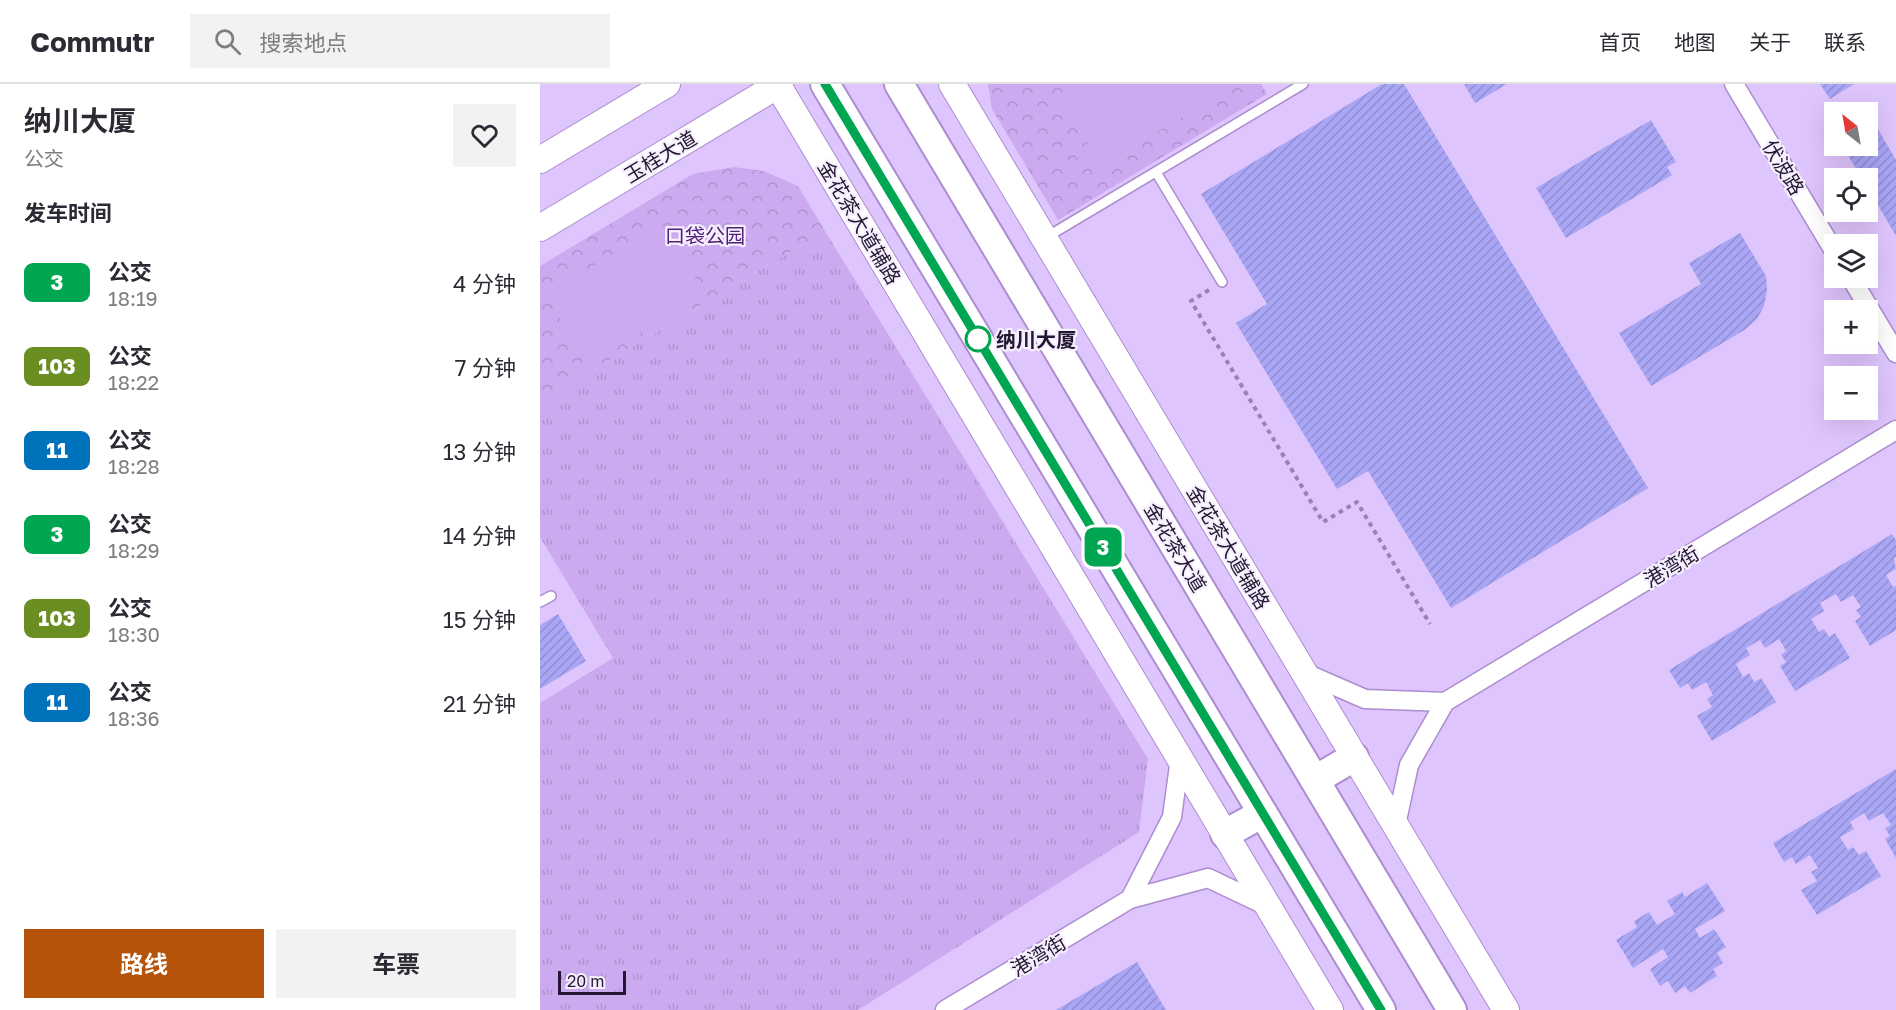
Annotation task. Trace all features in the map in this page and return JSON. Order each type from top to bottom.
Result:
[{"type":"main road","points":[[825,84],[1381,1010]]},
{"type":"main road","name":"金花茶大道","points":[[899,84],[1452,1010]]},
{"type":"main road","points":[[1315,780],[1354,757]]},
{"type":"main road","points":[[1225,834],[1263,813]]},
{"type":"street","points":[[540,160],[667,84]]},
{"type":"street","name":"金花茶大道辅路","points":[[778,84],[1330,1010]]},
{"type":"street","name":"玉桂大道","points":[[540,228],[778,84]]},
{"type":"street","name":"金花茶大道辅路","points":[[952,84],[1506,1010]]},
{"type":"street","name":"伏波路","points":[[1734,84],[1824,234]]},
{"type":"street","points":[[1857,288],[1896,353]]},
{"type":"street","name":"港湾街","points":[[1445,702],[1896,430]]},
{"type":"street","points":[[1303,672],[1365,699],[1445,702],[1408,765],[1396,825]]},
{"type":"street","points":[[1130,899],[1172,817],[1180,759]]},
{"type":"street","name":"港湾街","points":[[945,1010],[1130,899],[1208,878],[1269,907]]},
{"type":"lane","points":[[1044,239],[1303,84]]},
{"type":"lane","points":[[1156,172],[1222,282]]},
{"type":"lane","points":[[540,602],[551,596]]},
{"type":"path","points":[[1222,282],[1191,301],[1323,522],[1357,502],[1430,624]]},
{"type":"green space","points":[[988,84],[1261,84],[1267,94],[1058,220],[992,109]]},
{"type":"green space","points":[[1076,84],[1211,84],[1218,96],[1101,165],[1059,95]]},
{"type":"green space","name":"口袋公园","points":[[734,167],[764,171],[798,186],[825,231],[540,402],[540,266],[693,174]]},
{"type":"green space","points":[[662,224],[705,295],[588,364],[546,294]]},
{"type":"green space","points":[[825,231],[1148,759],[1139,832],[858,1010],[540,1010],[540,703],[613,658],[540,537],[540,402]]},
{"type":"building","points":[[1382,84],[1404,84],[1648,488],[1451,608],[1368,471],[1337,489],[1236,323],[1267,304],[1201,194]]},
{"type":"building","points":[[1464,84],[1507,84],[1475,103]]},
{"type":"building","points":[[1820,84],[1854,84],[1830,99]]},
{"type":"building","points":[[1651,120],[1676,162],[1667,167],[1672,175],[1566,238],[1536,188]]},
{"type":"building","points":[[1878,129],[1896,160],[1896,236],[1878,205],[1878,168],[1856,168],[1848,156],[1878,156]]},
{"type":"building","points":[[1740,233],[1766,276],[1767,290],[1764,306],[1757,319],[1746,329],[1651,386],[1619,333],[1701,284],[1689,263]]},
{"type":"building","points":[[1892,534],[1896,540],[1896,557],[1894,558],[1896,569],[1886,575],[1893,587],[1896,586],[1896,630],[1870,646],[1855,621],[1861,617],[1856,610],[1861,607],[1853,595],[1841,602],[1836,594],[1820,603],[1824,611],[1811,619],[1819,632],[1824,629],[1829,637],[1835,633],[1850,658],[1795,691],[1780,666],[1786,662],[1781,655],[1786,651],[1779,639],[1765,648],[1760,640],[1746,648],[1750,655],[1736,664],[1743,677],[1749,673],[1754,682],[1761,678],[1776,702],[1712,741],[1697,716],[1712,707],[1707,699],[1713,695],[1706,682],[1692,690],[1688,683],[1680,688],[1669,670]]},
{"type":"building","points":[[558,614],[586,661],[540,689],[540,625]]},
{"type":"building","points":[[1896,769],[1896,858],[1885,839],[1890,836],[1885,828],[1891,825],[1883,813],[1869,821],[1864,813],[1850,822],[1854,829],[1840,837],[1848,850],[1853,847],[1859,855],[1866,851],[1881,876],[1817,915],[1801,890],[1817,881],[1811,872],[1818,868],[1810,855],[1796,864],[1792,857],[1784,862],[1773,843]]},
{"type":"building","points":[[1707,883],[1725,911],[1695,929],[1700,938],[1714,929],[1726,947],[1717,953],[1723,963],[1713,969],[1717,976],[1690,993],[1685,986],[1675,993],[1668,981],[1660,986],[1650,969],[1668,957],[1663,949],[1633,968],[1616,940],[1637,927],[1634,921],[1649,912],[1657,925],[1675,914],[1667,901],[1682,892],[1685,897]]},
{"type":"building","points":[[1137,962],[1166,1010],[1056,1010]]},
{"type":"bus line","name":"3","points":[[825,84],[1381,1010]]},
{"type":"place","name":"纳川大厦","points":[[978,339]]}]
